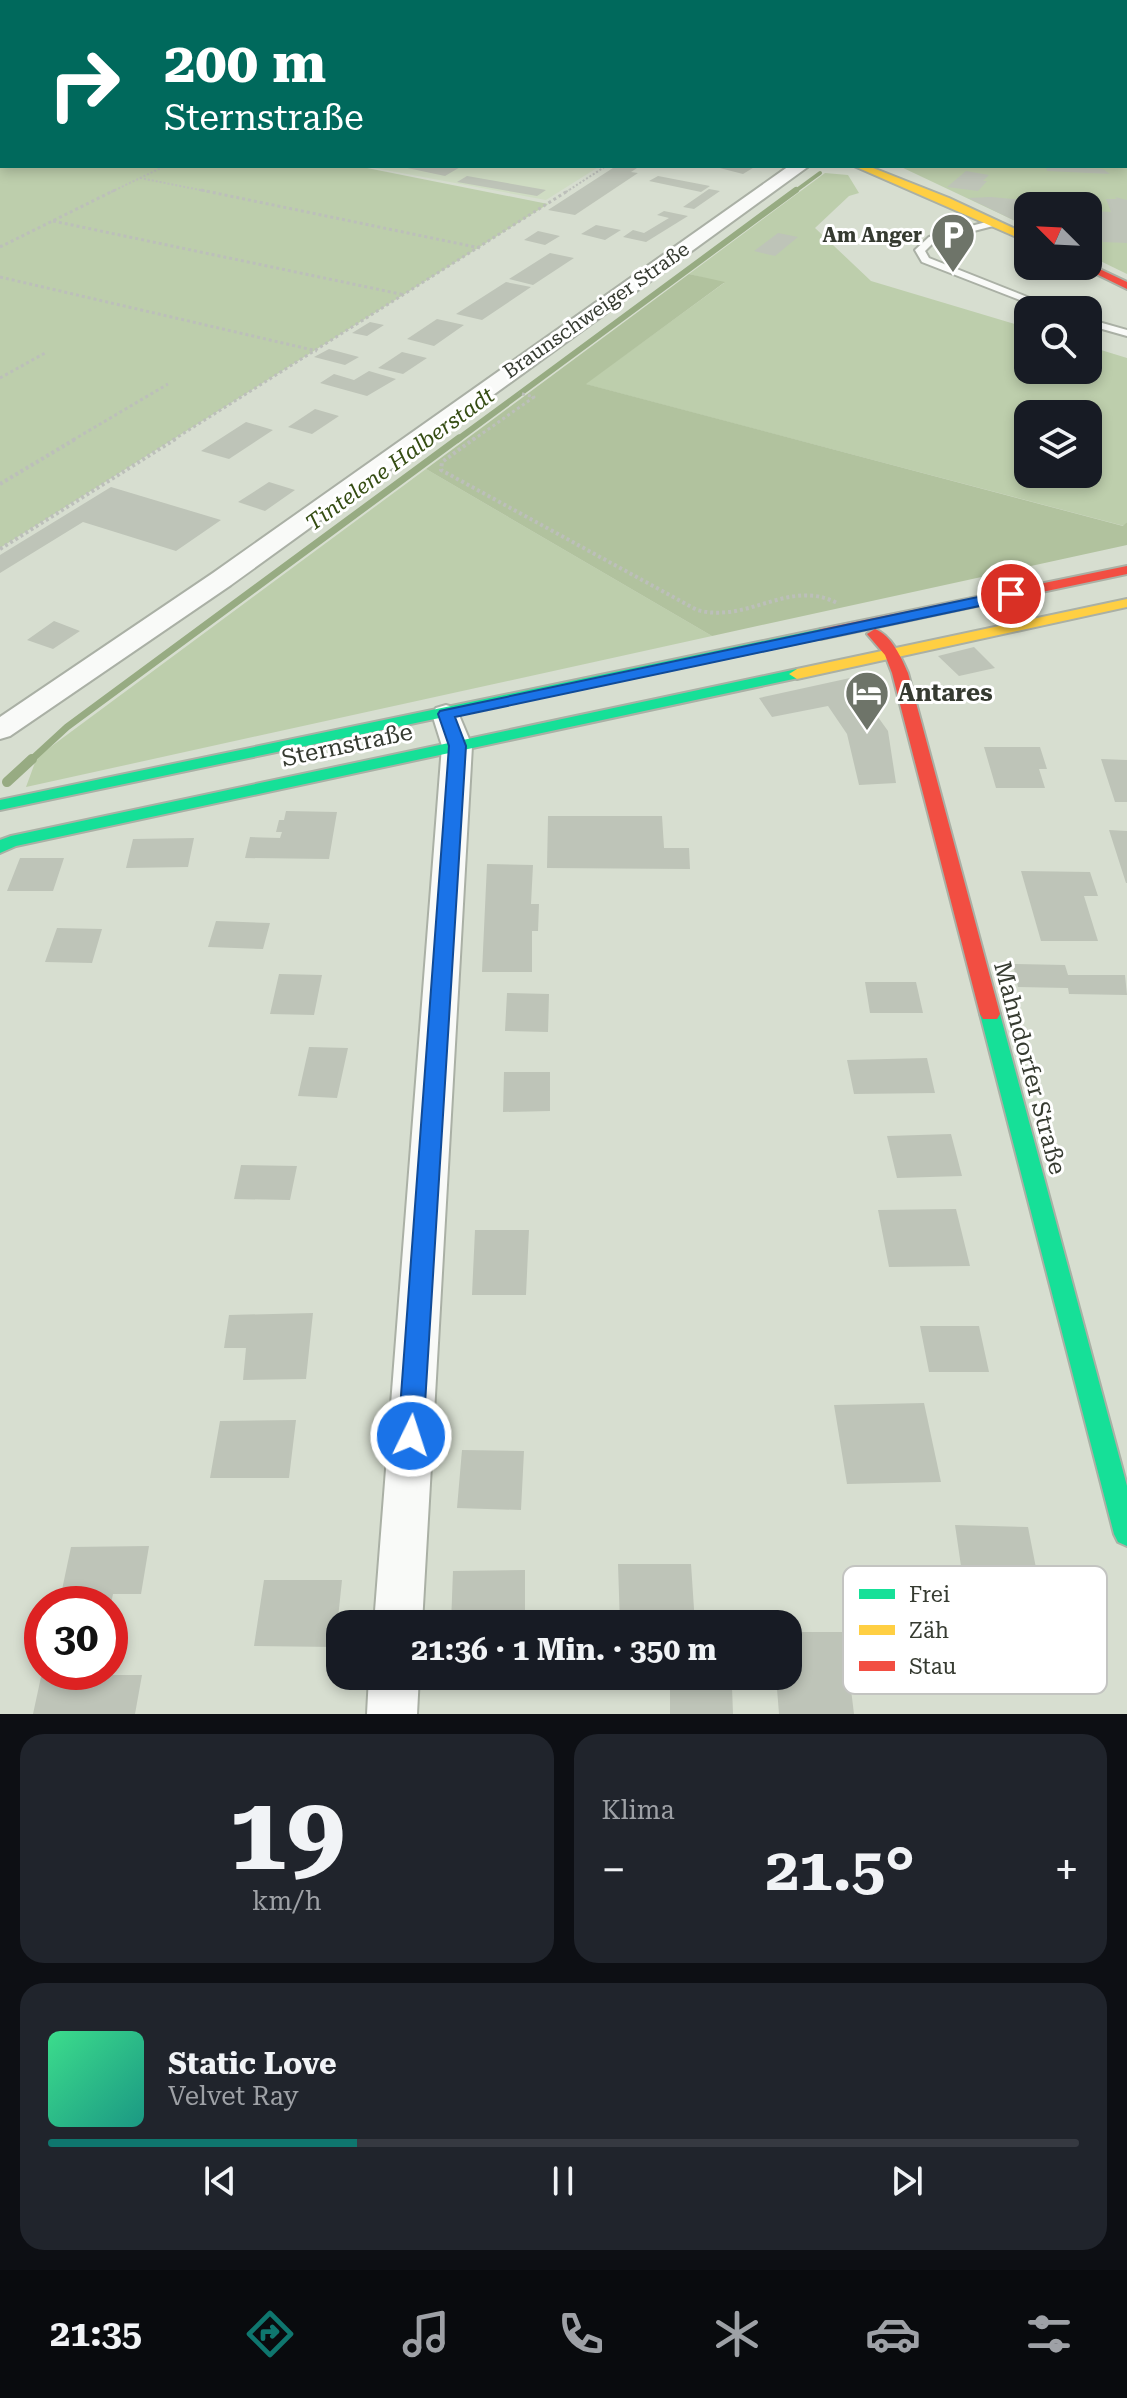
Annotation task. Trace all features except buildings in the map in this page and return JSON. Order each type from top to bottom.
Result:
[{"type":"street","name":"Braunschweiger Straße","points":[[0,730],[222,579],[797,168]]},
{"type":"street","points":[[864,168],[1014,232]]},
{"type":"street","points":[[1102,274],[1127,286]]},
{"type":"street","name":"Sternstraße","points":[[1,847],[867,625],[1127,570]]},
{"type":"street","name":"Sternstraße","points":[[0,805],[892,654],[1127,603]]},
{"type":"street","name":"Mahndorfer Straße","points":[[867,625],[892,654],[1042,1203],[1127,1534]]},
{"type":"street","points":[[399,1610],[452,730]]},
{"type":"street","points":[[392,1714],[393,1690]]},
{"type":"lane","points":[[994,223],[932,239],[920,250],[925,260],[1019,296]]},
{"type":"lane","points":[[1102,326],[1127,333]]},
{"type":"path","points":[[0,247],[161,168]]},
{"type":"path","points":[[0,549],[318,351],[603,168]]},
{"type":"path","points":[[140,178],[481,248]]},
{"type":"path","points":[[53,221],[406,295]]},
{"type":"path","points":[[0,277],[318,351]]},
{"type":"path","points":[[0,378],[45,353]]},
{"type":"path","points":[[0,484],[168,384]]},
{"type":"path","points":[[529,396],[534,397],[442,462],[441,470],[697,610],[722,615],[799,595],[829,597],[867,625]]},
{"type":"shaded area","points":[[0,168],[367,168],[548,204],[0,548]]},
{"type":"shaded area","points":[[375,168],[597,168],[546,200]]},
{"type":"shaded area","points":[[903,168],[1127,168],[1127,274],[1102,262],[1102,192],[1014,192],[1014,220]]},
{"type":"shaded area","points":[[825,173],[848,175],[859,193],[849,196],[815,228],[871,281],[1014,324],[1014,384],[1102,384],[1102,350],[1127,358],[1127,522],[1124,526],[585,384],[724,283],[689,274]]},
{"type":"shaded area","points":[[689,274],[725,282],[586,384],[1123,526],[1127,522],[1127,545],[712,636],[426,469]]},
{"type":"shaded area","points":[[426,469],[712,636],[26,787],[37,757]]},
{"type":"waterway","name":"Tintelene Halberstadt","points":[[794,192],[820,173]]},
{"type":"waterway","name":"Tintelene Halberstadt","points":[[457,440],[796,190]]},
{"type":"waterway","name":"Tintelene Halberstadt","points":[[30,761],[67,727],[459,438]]},
{"type":"waterway","name":"Tintelene Halberstadt","points":[[7,782],[32,759]]},
{"type":"traffic: fast","points":[[0,805],[821,634]]},
{"type":"traffic: fast","points":[[0,847],[11,842],[797,674]]},
{"type":"traffic: fast","points":[[990,1014],[1127,1534]]},
{"type":"traffic: slow","points":[[864,168],[945,200],[1014,232]]},
{"type":"traffic: slow","points":[[797,674],[1127,603]]},
{"type":"traffic: jam","points":[[1102,274],[1127,286]]},
{"type":"traffic: jam","points":[[821,634],[1127,570]]},
{"type":"traffic: jam","points":[[875,634],[892,654],[900,673],[990,1014]]},
{"type":"place","name":"Am Anger","points":[[953,274]]},
{"type":"place","name":"Antares","points":[[867,732]]},
{"type":"route","points":[[411,1436],[457,746],[446,714],[1011,594]]}]
